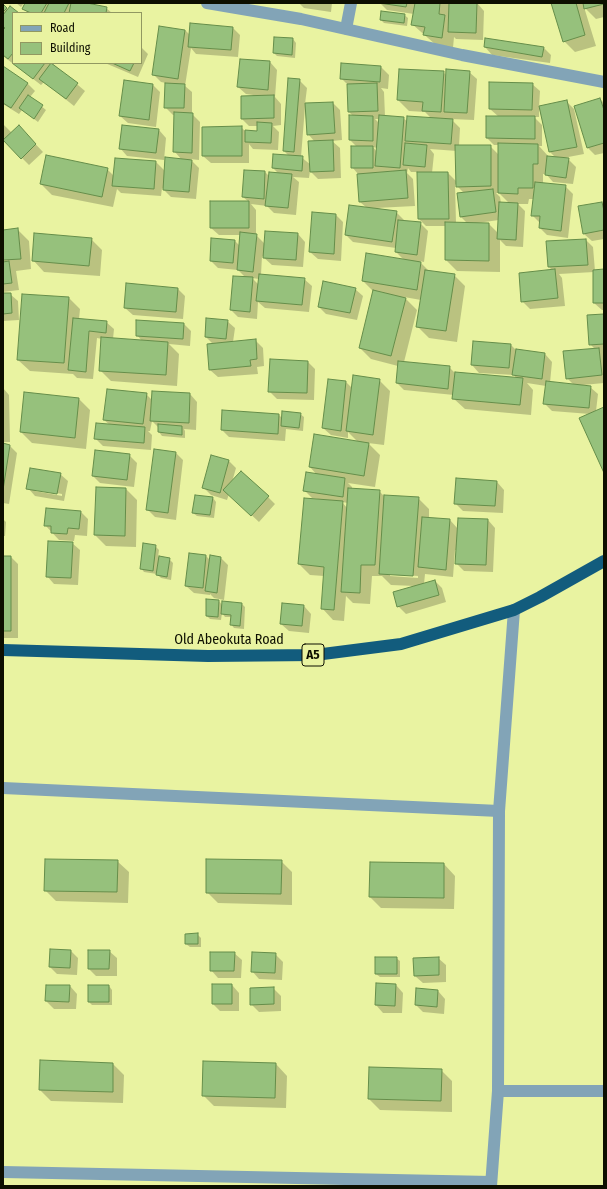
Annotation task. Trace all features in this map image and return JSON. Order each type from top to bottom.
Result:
[{"type":"highway","name":"Old Abeokuta Road","points":[[3,650],[208,656],[315,655],[401,644],[514,610],[604,561]]},
{"type":"street","points":[[207,3],[301,19],[462,55],[604,82]]},
{"type":"street","points":[[346,29],[351,3]]},
{"type":"street","points":[[3,1172],[491,1184],[498,1091],[499,811],[514,610]]},
{"type":"street","points":[[3,788],[499,811]]},
{"type":"street","points":[[498,1091],[604,1091]]},
{"type":"building","points":[[25,3],[47,3],[42,12],[29,12],[22,9]]},
{"type":"building","points":[[49,3],[69,3],[64,12],[44,12]]},
{"type":"building","points":[[71,3],[87,3],[107,7],[106,12],[69,12]]},
{"type":"building","points":[[379,3],[407,3],[406,7]]},
{"type":"building","points":[[415,3],[440,3],[439,14],[445,15],[442,38],[423,35],[425,27],[411,25]]},
{"type":"building","points":[[449,3],[477,3],[476,33],[448,32]]},
{"type":"building","points":[[551,3],[576,3],[585,35],[563,42]]},
{"type":"building","points":[[583,3],[604,3],[604,4],[584,9]]},
{"type":"building","points":[[3,4],[7,8],[3,12]]},
{"type":"building","points":[[10,6],[18,12],[12,12],[12,54],[8,59],[3,55],[3,30],[5,28],[3,26],[3,15]]},
{"type":"building","points":[[381,11],[405,14],[404,23],[380,20]]},
{"type":"building","points":[[190,23],[233,27],[231,50],[188,47]]},
{"type":"building","points":[[159,26],[185,30],[178,79],[152,75]]},
{"type":"building","points":[[274,37],[293,38],[292,55],[273,53]]},
{"type":"building","points":[[485,38],[544,47],[542,57],[484,47]]},
{"type":"building","points":[[240,59],[270,61],[268,90],[237,87]]},
{"type":"building","points":[[341,63],[381,66],[380,82],[340,79]]},
{"type":"building","points":[[13,64],[44,64],[33,79]]},
{"type":"building","points":[[50,64],[52,64],[78,83],[66,99],[39,79]]},
{"type":"building","points":[[114,64],[134,64],[130,71]]},
{"type":"building","points":[[3,66],[28,83],[11,108],[3,103]]},
{"type":"building","points":[[399,69],[444,71],[441,112],[422,111],[423,102],[397,100]]},
{"type":"building","points":[[446,69],[470,71],[467,113],[444,112]]},
{"type":"building","points":[[288,78],[300,79],[294,152],[283,151]]},
{"type":"building","points":[[124,80],[153,84],[149,120],[119,116]]},
{"type":"building","points":[[489,82],[533,83],[532,110],[489,109]]},
{"type":"building","points":[[165,83],[185,84],[184,108],[164,108]]},
{"type":"building","points":[[377,83],[378,111],[348,112],[347,84]]},
{"type":"building","points":[[28,95],[43,105],[34,119],[19,108]]},
{"type":"building","points":[[274,95],[274,118],[241,119],[241,96]]},
{"type":"building","points":[[600,98],[604,110],[604,143],[587,148],[574,106]]},
{"type":"building","points":[[567,100],[577,147],[549,152],[539,106]]},
{"type":"building","points":[[333,102],[335,133],[307,135],[305,103]]},
{"type":"building","points":[[174,112],[193,113],[192,153],[173,152]]},
{"type":"building","points":[[349,115],[373,116],[373,141],[349,140]]},
{"type":"building","points":[[379,115],[404,117],[400,168],[375,166]]},
{"type":"building","points":[[407,116],[453,119],[451,144],[405,141]]},
{"type":"building","points":[[486,116],[535,116],[535,139],[486,138]]},
{"type":"building","points":[[257,122],[272,123],[271,143],[245,142],[245,130],[257,131]]},
{"type":"building","points":[[19,125],[36,144],[21,159],[3,140]]},
{"type":"building","points":[[122,125],[159,129],[156,153],[119,149]]},
{"type":"building","points":[[242,126],[242,156],[202,156],[202,127]]},
{"type":"building","points":[[333,140],[334,171],[310,172],[308,141]]},
{"type":"building","points":[[405,143],[427,145],[425,167],[403,165]]},
{"type":"building","points":[[498,143],[538,144],[538,164],[533,164],[533,188],[518,188],[518,194],[498,193]]},
{"type":"building","points":[[455,145],[491,145],[491,186],[456,187]]},
{"type":"building","points":[[351,146],[373,146],[373,168],[351,168]]},
{"type":"building","points":[[273,154],[303,156],[302,171],[272,168]]},
{"type":"building","points":[[46,155],[108,168],[102,197],[40,184]]},
{"type":"building","points":[[547,156],[569,158],[566,178],[545,175]]},
{"type":"building","points":[[165,157],[192,160],[189,192],[163,190]]},
{"type":"building","points":[[115,158],[156,161],[154,189],[112,186]]},
{"type":"building","points":[[244,170],[265,171],[264,199],[242,197]]},
{"type":"building","points":[[406,170],[408,198],[359,202],[357,174]]},
{"type":"building","points":[[269,172],[292,174],[288,208],[265,206]]},
{"type":"building","points":[[417,172],[448,172],[449,219],[418,219]]},
{"type":"building","points":[[535,182],[566,185],[561,231],[539,228],[540,216],[531,216]]},
{"type":"building","points":[[493,189],[496,212],[460,217],[457,193]]},
{"type":"building","points":[[210,201],[249,201],[249,228],[210,228]]},
{"type":"building","points":[[499,202],[518,203],[516,240],[497,239]]},
{"type":"building","points":[[602,202],[604,211],[604,230],[583,234],[578,206]]},
{"type":"building","points":[[349,205],[397,211],[392,242],[345,235]]},
{"type":"building","points":[[312,212],[336,214],[334,254],[309,252]]},
{"type":"building","points":[[398,220],[421,222],[417,255],[395,252]]},
{"type":"building","points":[[445,222],[489,223],[489,261],[445,260]]},
{"type":"building","points":[[18,228],[21,259],[3,260],[3,230]]},
{"type":"building","points":[[265,231],[298,233],[296,260],[263,258]]},
{"type":"building","points":[[240,232],[257,234],[253,272],[237,270]]},
{"type":"building","points":[[34,233],[92,238],[89,266],[32,261]]},
{"type":"building","points":[[211,238],[235,240],[233,263],[210,261]]},
{"type":"building","points":[[586,239],[588,265],[548,267],[546,241]]},
{"type":"building","points":[[366,253],[421,262],[417,290],[362,281]]},
{"type":"building","points":[[9,261],[12,283],[3,284],[3,262]]},
{"type":"building","points":[[555,269],[558,298],[521,302],[519,273]]},
{"type":"building","points":[[604,269],[604,303],[593,303],[593,270]]},
{"type":"building","points":[[425,270],[455,274],[446,331],[416,327]]},
{"type":"building","points":[[259,274],[305,278],[302,305],[256,301]]},
{"type":"building","points":[[233,276],[253,277],[250,312],[230,310]]},
{"type":"building","points":[[323,281],[356,288],[350,313],[318,307]]},
{"type":"building","points":[[126,283],[178,288],[176,312],[124,308]]},
{"type":"building","points":[[373,290],[406,298],[391,356],[359,348]]},
{"type":"building","points":[[3,293],[11,293],[12,313],[3,314]]},
{"type":"building","points":[[22,294],[69,297],[64,363],[17,360]]},
{"type":"building","points":[[604,314],[604,344],[589,345],[587,315]]},
{"type":"building","points":[[73,318],[107,321],[106,333],[89,331],[86,372],[68,370]]},
{"type":"building","points":[[206,318],[228,320],[226,339],[205,337]]},
{"type":"building","points":[[136,320],[184,323],[183,339],[136,336]]},
{"type":"building","points":[[101,337],[168,342],[166,375],[99,371]]},
{"type":"building","points":[[256,339],[257,359],[250,360],[251,366],[209,370],[207,344]]},
{"type":"building","points":[[473,341],[511,344],[509,368],[471,365]]},
{"type":"building","points":[[599,348],[602,375],[566,379],[563,351]]},
{"type":"building","points":[[516,349],[545,353],[542,379],[512,375]]},
{"type":"building","points":[[270,359],[308,361],[307,393],[268,392]]},
{"type":"building","points":[[398,361],[450,366],[448,389],[396,383]]},
{"type":"building","points":[[455,372],[523,378],[520,405],[452,399]]},
{"type":"building","points":[[353,375],[380,379],[373,435],[346,431]]},
{"type":"building","points":[[328,379],[346,381],[341,431],[322,428]]},
{"type":"building","points":[[546,381],[591,386],[589,408],[543,404]]},
{"type":"building","points":[[107,389],[147,393],[143,424],[103,420]]},
{"type":"building","points":[[152,391],[190,393],[189,423],[150,421]]},
{"type":"building","points":[[24,392],[79,398],[75,438],[20,432]]},
{"type":"building","points":[[604,407],[604,473],[579,418]]},
{"type":"building","points":[[222,410],[279,414],[278,434],[221,430]]},
{"type":"building","points":[[282,411],[301,413],[299,428],[281,426]]},
{"type":"building","points":[[96,423],[145,427],[144,443],[94,439]]},
{"type":"building","points":[[158,424],[182,426],[182,435],[158,432]]},
{"type":"building","points":[[314,434],[369,443],[364,476],[309,467]]},
{"type":"building","points":[[3,443],[10,445],[3,490]]},
{"type":"building","points":[[154,449],[176,452],[168,513],[146,510]]},
{"type":"building","points":[[95,450],[130,454],[127,480],[92,476]]},
{"type":"building","points":[[211,455],[229,460],[220,493],[202,488]]},
{"type":"building","points":[[30,468],[61,473],[57,494],[26,489]]},
{"type":"building","points":[[241,471],[269,496],[251,516],[223,490]]},
{"type":"building","points":[[306,472],[345,478],[343,497],[303,491]]},
{"type":"building","points":[[456,478],[497,481],[495,506],[454,504]]},
{"type":"building","points":[[96,487],[126,488],[125,536],[94,535]]},
{"type":"building","points":[[348,488],[380,490],[375,565],[361,565],[360,593],[341,592]]},
{"type":"building","points":[[195,495],[213,497],[210,515],[192,513]]},
{"type":"building","points":[[384,495],[419,497],[413,576],[379,574]]},
{"type":"building","points":[[304,498],[343,501],[334,610],[321,609],[324,567],[298,564]]},
{"type":"building","points":[[46,508],[81,511],[79,529],[68,528],[67,534],[51,533],[51,526],[44,526]]},
{"type":"building","points":[[422,517],[450,519],[446,570],[418,567]]},
{"type":"building","points":[[458,518],[488,519],[486,565],[455,564]]},
{"type":"building","points":[[48,541],[73,542],[71,578],[46,577]]},
{"type":"building","points":[[143,543],[156,545],[153,571],[140,569]]},
{"type":"building","points":[[189,553],[206,555],[203,588],[185,586]]},
{"type":"building","points":[[210,555],[221,557],[217,593],[205,591]]},
{"type":"building","points":[[3,556],[11,556],[11,631],[3,631]]},
{"type":"building","points":[[159,556],[170,558],[167,577],[156,575]]},
{"type":"building","points":[[435,580],[439,595],[397,607],[393,592]]},
{"type":"building","points":[[206,599],[219,600],[218,617],[206,616]]},
{"type":"building","points":[[222,601],[242,603],[240,626],[230,625],[231,615],[221,614]]},
{"type":"building","points":[[282,603],[304,605],[302,626],[280,624]]},
{"type":"building","points":[[45,859],[118,860],[117,892],[44,891]]},
{"type":"building","points":[[206,859],[282,860],[281,894],[206,893]]},
{"type":"building","points":[[370,862],[444,863],[444,898],[369,897]]},
{"type":"building","points":[[198,933],[198,944],[185,944],[185,934]]},
{"type":"building","points":[[50,949],[71,950],[70,968],[49,967]]},
{"type":"building","points":[[88,950],[110,950],[109,969],[88,969]]},
{"type":"building","points":[[210,952],[235,952],[234,971],[210,971]]},
{"type":"building","points":[[252,952],[276,953],[275,973],[251,972]]},
{"type":"building","points":[[375,957],[397,957],[397,974],[375,974]]},
{"type":"building","points":[[439,957],[439,975],[414,976],[413,958]]},
{"type":"building","points":[[376,983],[396,984],[395,1006],[375,1005]]},
{"type":"building","points":[[212,984],[232,984],[232,1004],[212,1004]]},
{"type":"building","points":[[46,985],[70,985],[69,1002],[45,1001]]},
{"type":"building","points":[[88,985],[109,985],[109,1002],[88,1002]]},
{"type":"building","points":[[274,987],[274,1004],[250,1005],[250,988]]},
{"type":"building","points":[[416,988],[438,990],[437,1007],[415,1005]]},
{"type":"building","points":[[40,1060],[113,1063],[113,1092],[39,1090]]},
{"type":"building","points":[[203,1061],[276,1063],[275,1098],[202,1096]]},
{"type":"building","points":[[369,1067],[442,1069],[441,1101],[368,1099]]}]
